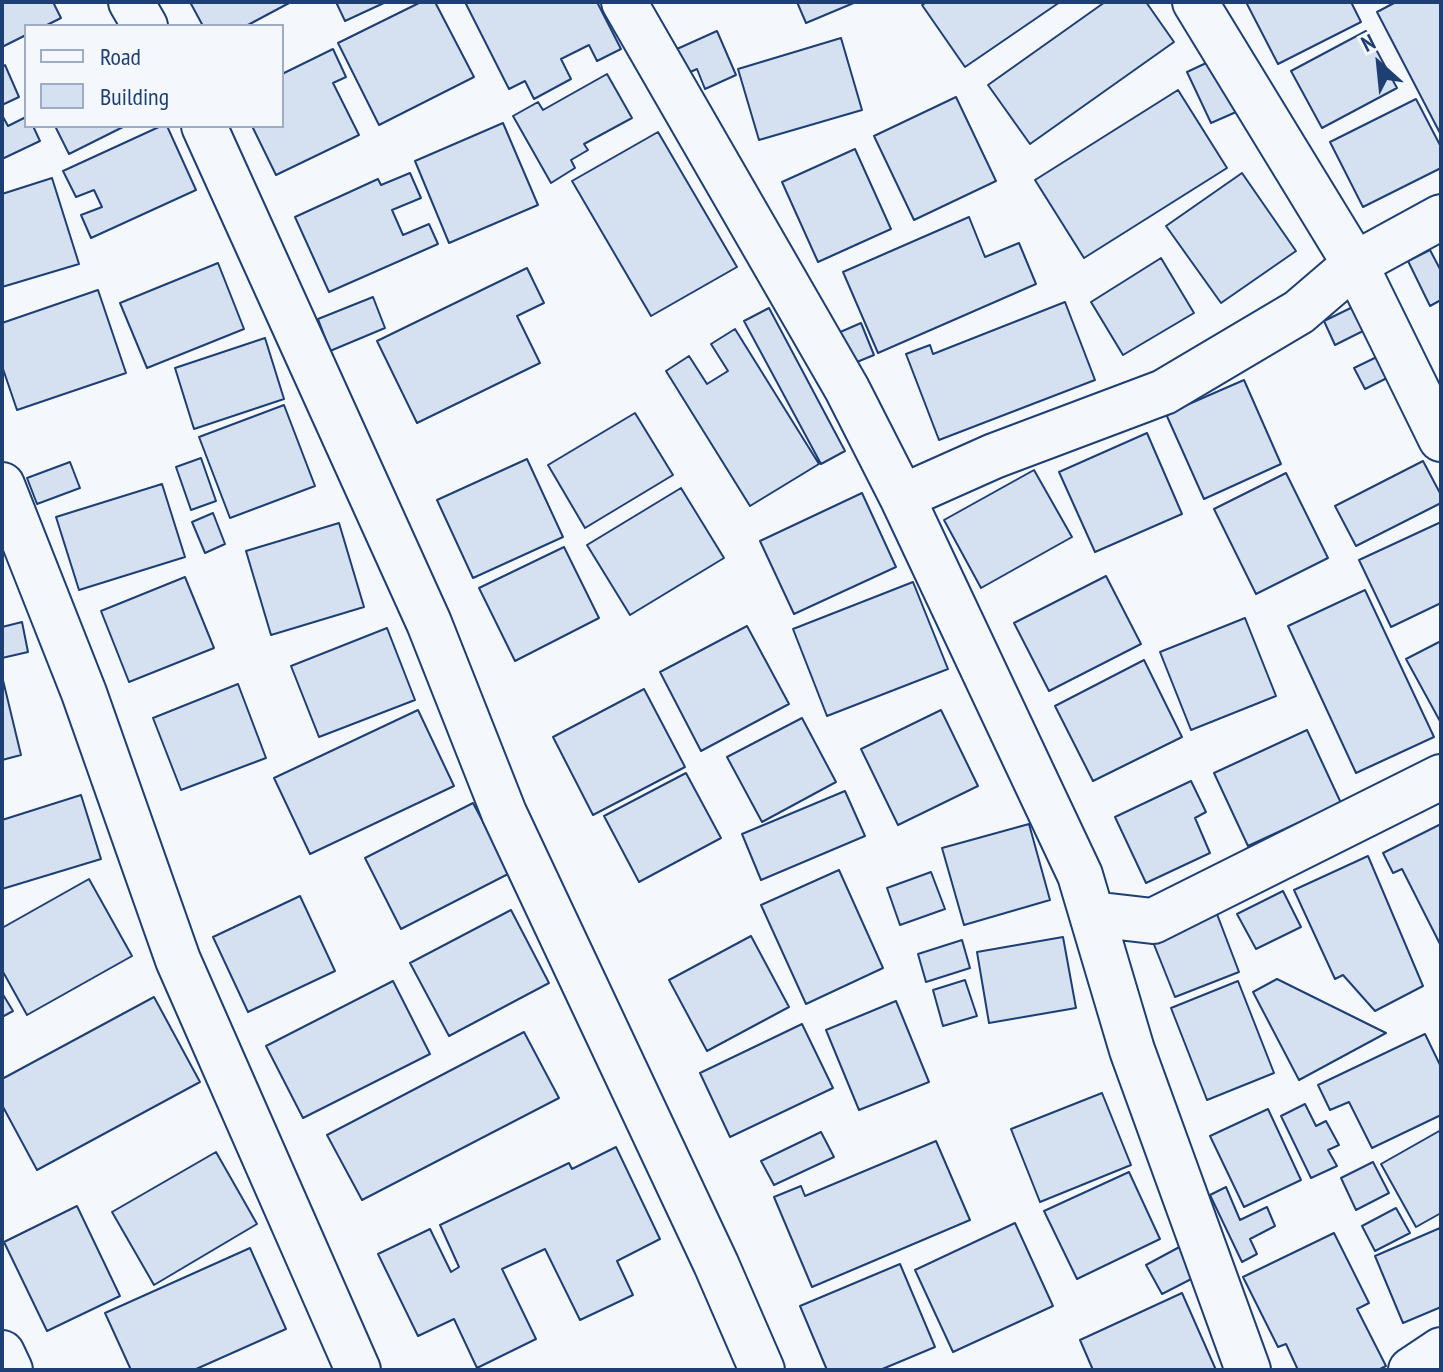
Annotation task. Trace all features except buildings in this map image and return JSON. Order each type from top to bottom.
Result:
[{"type":"street","points":[[131,2],[144,24]]},
{"type":"street","points":[[624,2],[847,389],[902,497],[1080,875],[1132,1050],[1248,1370]]},
{"type":"street","points":[[1195,2],[1355,264],[1441,439]]},
{"type":"street","points":[[205,128],[423,609],[504,813],[716,1264],[762,1370]]},
{"type":"street","points":[[902,497],[994,456],[1164,392],[1299,312],[1355,264],[1441,217]]},
{"type":"street","points":[[2,485],[84,693],[178,960],[358,1370]]},
{"type":"street","points":[[1092,914],[1153,921],[1441,777]]},
{"type":"street","points":[[1411,1370],[1441,1350]]},
{"type":"street","points":[[2,1353],[10,1370]]}]
